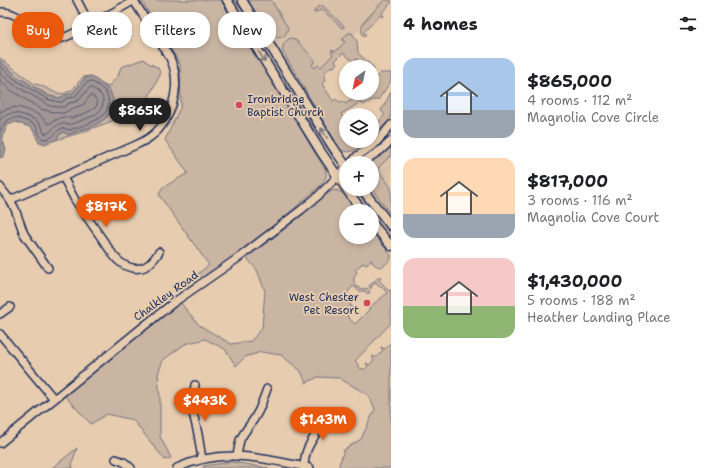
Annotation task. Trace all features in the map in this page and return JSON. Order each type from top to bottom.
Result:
[{"type":"main road","points":[[227,0],[303,124],[357,204]]},
{"type":"main road","points":[[242,0],[339,156]]},
{"type":"main road","points":[[367,196],[391,226]]},
{"type":"main road","points":[[379,231],[391,246]]},
{"type":"street","points":[[77,0],[83,12]]},
{"type":"street","points":[[10,200],[142,142],[154,134],[165,120],[171,108],[176,86],[172,62],[134,0],[114,12]]},
{"type":"street","points":[[0,12],[15,14],[36,34],[48,38],[57,39],[72,35]]},
{"type":"street","points":[[358,156],[375,144],[391,125]]},
{"type":"street","points":[[372,156],[391,141]]},
{"type":"street","name":"Chalkley Road","points":[[0,443],[173,303],[242,256],[276,230],[318,196],[337,176]]},
{"type":"street","points":[[63,177],[75,200],[114,256],[123,265],[130,268],[144,267],[154,260],[159,252]]},
{"type":"street","points":[[0,187],[10,200],[24,234],[48,268]]},
{"type":"street","points":[[0,314],[10,307]]},
{"type":"street","points":[[0,334],[54,399]]},
{"type":"street","points":[[195,384],[192,409],[202,459]]},
{"type":"street","points":[[237,455],[244,433],[259,410],[267,389]]},
{"type":"street","points":[[177,468],[202,459],[237,455],[307,467],[306,452],[327,412]]},
{"type":"street","points":[[116,459],[124,462],[131,468]]},
{"type":"shaded area","points":[[141,0],[221,0],[228,12],[218,12],[218,48],[250,48],[266,69],[304,130],[305,136],[325,169],[326,174],[326,178],[320,186],[272,228],[237,256],[180,295],[178,290],[209,265],[159,195],[162,188],[188,173],[165,140],[181,106],[180,64],[170,48],[210,48],[210,12],[148,12]]},
{"type":"shaded area","points":[[230,0],[235,0],[243,12],[237,12]]},
{"type":"shaded area","points":[[242,0],[386,0],[300,93],[272,48],[276,48],[276,12],[249,12]]},
{"type":"shaded area","points":[[248,0],[271,0],[288,28],[284,36],[279,38],[276,36],[276,12],[255,12]]},
{"type":"shaded area","points":[[384,0],[391,0],[391,3],[382,13],[384,16],[382,17],[380,15],[364,32],[366,35],[364,37],[362,34],[362,27],[364,22]]},
{"type":"shaded area","points":[[319,6],[323,6],[344,27],[342,28],[324,11],[321,10],[314,13]]},
{"type":"shaded area","points":[[348,33],[352,33],[357,41],[358,53],[365,60],[352,60],[343,53],[335,61],[337,63],[334,67],[330,67],[326,72],[324,75],[325,81],[322,84],[333,101],[336,99],[340,102],[343,101],[345,104],[352,100],[373,100],[363,105],[361,102],[351,108],[339,108],[339,148],[283,52],[283,47],[284,43],[292,38],[301,45],[315,61],[312,65],[315,68],[318,65],[321,67],[333,55],[331,52],[332,50],[335,52],[345,42],[342,40]]},
{"type":"shaded area","points":[[259,48],[267,48],[336,159],[332,156],[306,116],[281,85]]},
{"type":"shaded area","points":[[0,58],[33,83],[54,92],[63,94],[72,90],[83,77],[91,76],[84,79],[73,93],[60,98],[49,96],[18,77],[0,61]]},
{"type":"shaded area","points":[[144,59],[148,63],[157,67],[161,73],[146,102],[128,115],[80,133],[56,140],[60,134],[64,132],[68,135],[99,123],[104,119],[111,111],[110,91],[102,84],[108,87],[118,76],[121,67]]},
{"type":"shaded area","points":[[391,73],[391,81],[379,99],[379,74]]},
{"type":"shaded area","points":[[391,92],[391,118],[379,130],[379,122],[385,114],[381,111]]},
{"type":"shaded area","points":[[391,146],[391,225],[379,210],[379,204],[374,204],[368,196],[379,196],[379,156],[377,156]]},
{"type":"shaded area","points":[[391,146],[391,155],[379,167],[378,156]]},
{"type":"shaded area","points":[[339,148],[356,148],[350,152],[343,151]]},
{"type":"shaded area","points":[[379,170],[391,188],[391,215],[377,196],[379,196]]},
{"type":"shaded area","points":[[334,190],[339,191],[339,196],[346,196],[353,204],[339,204],[339,244],[379,244],[379,240],[391,255],[391,259],[380,267],[375,265],[371,259],[366,265],[363,263],[355,270],[357,272],[354,277],[354,284],[363,289],[367,288],[370,292],[368,294],[365,291],[359,291],[353,286],[344,297],[354,309],[347,316],[355,324],[369,310],[369,308],[387,293],[376,282],[371,289],[369,286],[380,276],[381,278],[379,280],[389,291],[391,290],[391,323],[355,361],[361,369],[362,368],[364,370],[368,366],[366,363],[370,365],[374,360],[372,357],[374,356],[376,358],[383,350],[381,347],[385,349],[391,342],[391,468],[338,468],[344,450],[361,439],[375,409],[368,395],[339,378],[318,377],[306,383],[301,371],[281,355],[261,352],[245,357],[236,366],[225,349],[205,339],[185,344],[163,360],[158,374],[160,436],[171,458],[165,460],[133,420],[107,414],[91,424],[63,394],[180,302],[199,325],[231,344],[251,341],[262,328],[265,291],[257,270],[245,256],[255,248],[268,242],[328,193]]},
{"type":"shaded area","points":[[354,196],[361,196],[367,204],[360,204]]},
{"type":"shaded area","points":[[379,218],[391,232],[391,243],[379,228]]},
{"type":"shaded area","points":[[77,448],[72,463],[73,468],[52,468]]},
{"type":"shaded area","points":[[232,462],[269,468],[204,468],[203,466]]},
{"type":"water","points":[[0,61],[18,77],[49,96],[60,98],[73,93],[84,79],[91,76],[110,91],[113,99],[111,110],[107,117],[99,123],[68,135],[64,132],[60,134],[56,140],[44,144],[38,141],[32,128],[16,122],[8,125],[2,137],[6,150],[4,156],[0,158]]},
{"type":"place","name":"Ironbridge Baptist Church","points":[[239,105]]},
{"type":"place","name":"West Chester Pet Resort","points":[[367,303]]}]
